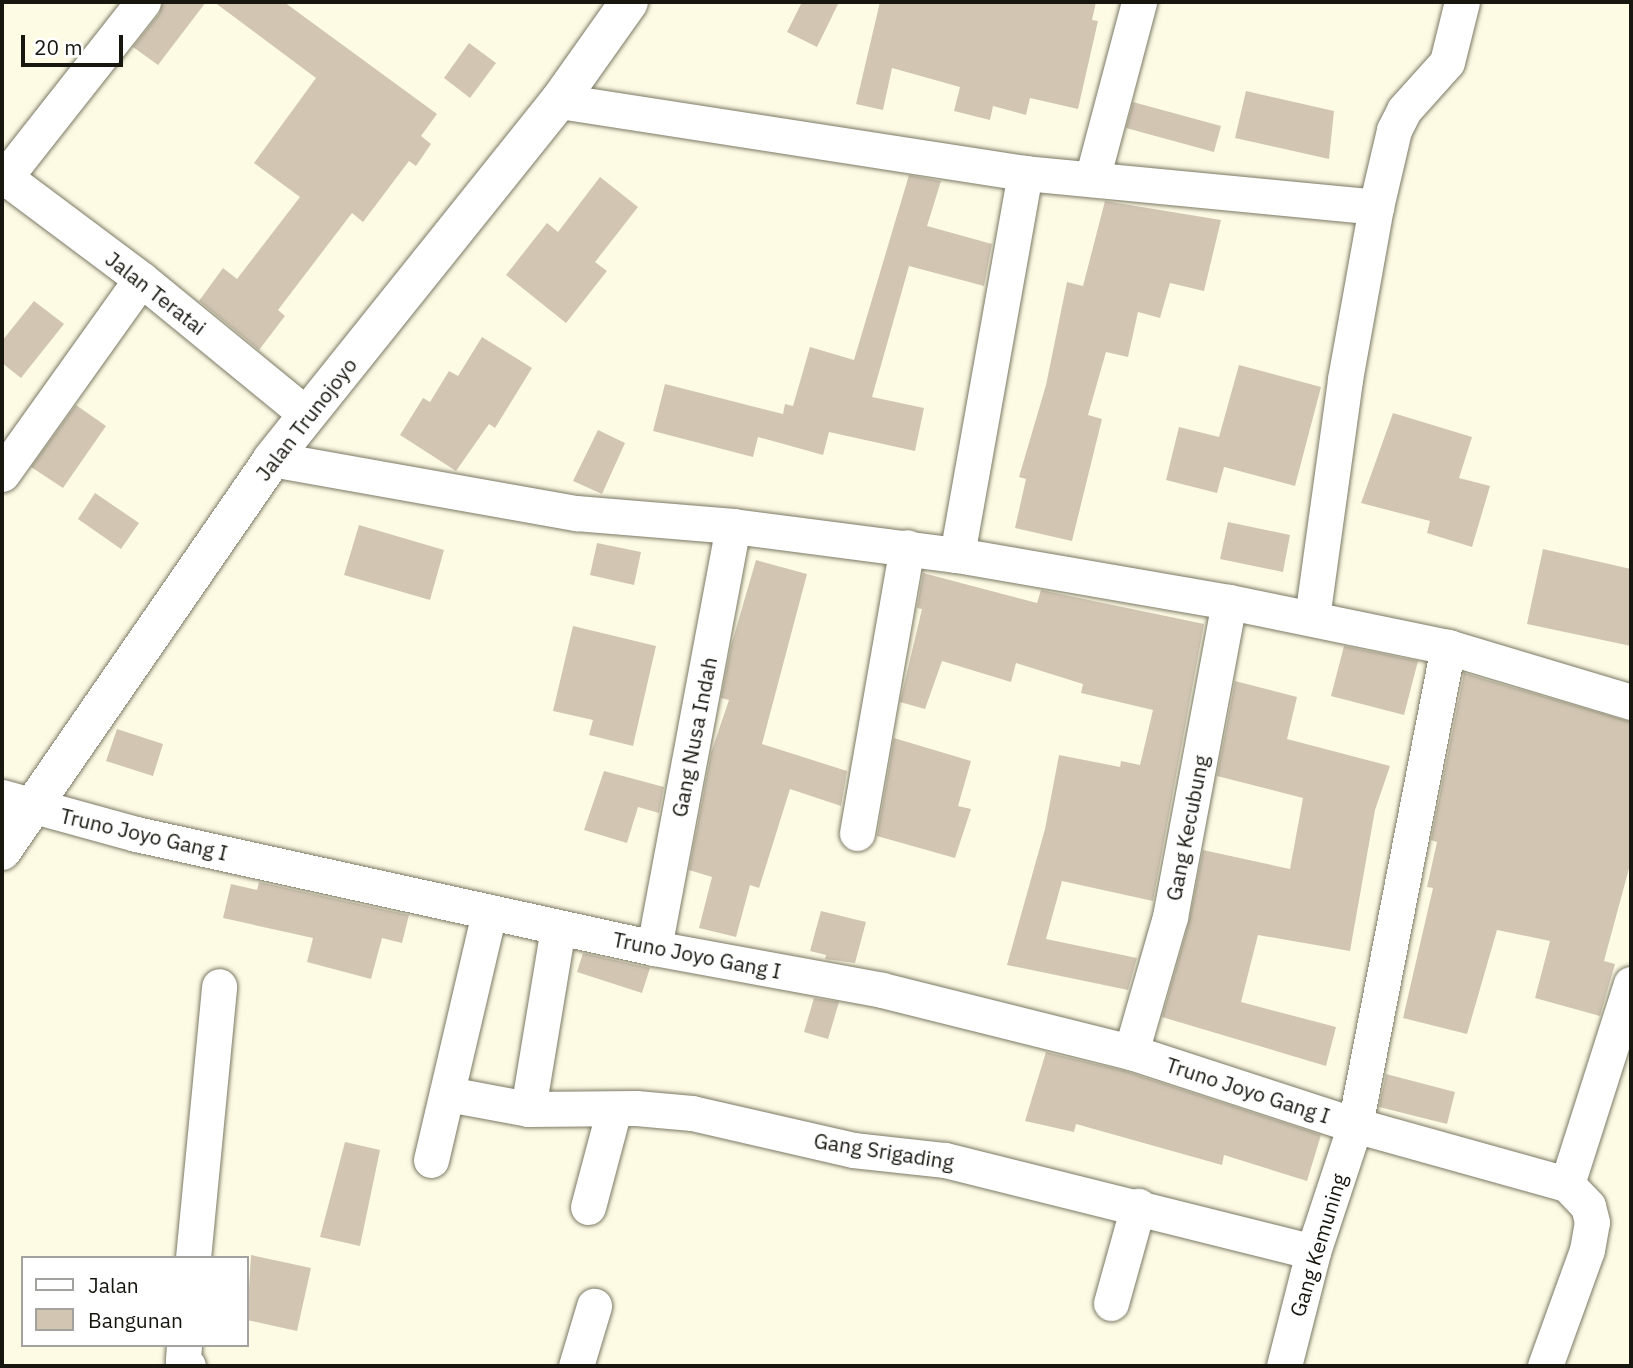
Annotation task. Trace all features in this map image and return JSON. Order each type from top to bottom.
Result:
[{"type":"main road","name":"Jalan Trunojoyo","points":[[2,851],[18,802],[272,459],[559,102],[629,2]]},
{"type":"street","points":[[3,178],[143,2]]},
{"type":"street","points":[[1092,179],[1139,2]]},
{"type":"street","points":[[1312,618],[1345,380],[1376,207],[1394,130],[1404,110],[1447,62],[1462,2]]},
{"type":"street","points":[[559,102],[1025,173],[1376,207]]},
{"type":"street","points":[[957,555],[1025,173]]},
{"type":"street","name":"Jalan Teratai","points":[[3,178],[141,279],[307,415]]},
{"type":"street","points":[[2,474],[141,279]]},
{"type":"street","points":[[272,459],[576,513],[733,526],[907,547],[1229,602],[1448,647],[1631,702]]},
{"type":"street","name":"Gang Nusa Indah","points":[[654,948],[733,526]]},
{"type":"street","points":[[857,833],[907,547]]},
{"type":"street","name":"Gang Kecubung","points":[[1131,1052],[1170,917],[1229,602]]},
{"type":"street","name":"Gang Kemuning","points":[[1284,1366],[1313,1252],[1355,1125],[1448,647]]},
{"type":"street","name":"Truno Joyo Gang I","points":[[18,802],[136,834],[654,948],[882,990],[1131,1052],[1355,1125],[1567,1184]]},
{"type":"street","points":[[431,1160],[489,912]]},
{"type":"street","points":[[528,1109],[558,927]]},
{"type":"street","points":[[1545,1366],[1587,1250],[1592,1222],[1588,1206],[1567,1184],[1631,984]]},
{"type":"street","points":[[193,1256],[219,986]]},
{"type":"street","name":"Gang Srigading","points":[[448,1094],[528,1109],[692,1113],[853,1150],[945,1160],[1138,1206],[1313,1252]]},
{"type":"street","points":[[588,1207],[614,1109]]},
{"type":"street","points":[[1111,1303],[1138,1206]]},
{"type":"street","points":[[576,1366],[594,1306]]},
{"type":"street","points":[[184,1347],[183,1361],[188,1366]]},
{"type":"building","points":[[163,2],[206,2],[158,65],[133,47],[159,14]]},
{"type":"building","points":[[214,2],[284,2],[437,114],[421,136],[431,144],[416,166],[409,161],[363,222],[352,213],[278,310],[285,316],[259,350],[199,301],[223,268],[237,279],[300,197],[254,163],[316,78]]},
{"type":"building","points":[[802,2],[839,2],[817,47],[787,32]]},
{"type":"building","points":[[880,2],[1096,2],[1092,20],[1098,21],[1078,109],[1030,98],[1026,115],[993,106],[990,120],[954,111],[960,87],[892,68],[883,110],[856,104]]},
{"type":"building","points":[[469,43],[496,63],[470,98],[444,78]]},
{"type":"building","points":[[1246,91],[1334,111],[1329,159],[1235,138]]},
{"type":"building","points":[[1133,102],[1221,126],[1214,152],[1126,128]]},
{"type":"building","points":[[909,175],[941,181],[927,226],[992,244],[984,286],[909,266],[872,397],[924,408],[915,451],[829,432],[823,455],[758,437],[753,457],[653,431],[665,384],[783,414],[785,404],[793,406],[810,347],[854,360]]},
{"type":"building","points":[[600,177],[638,207],[595,262],[607,271],[566,323],[506,275],[547,223],[558,232]]},
{"type":"building","points":[[1105,201],[1221,220],[1204,291],[1170,283],[1160,318],[1138,312],[1128,357],[1106,352],[1088,415],[1102,419],[1072,541],[1015,528],[1026,479],[1019,477],[1046,385],[1067,282],[1083,286]]},
{"type":"building","points":[[34,301],[64,324],[21,378],[2,363],[2,341]]},
{"type":"building","points":[[482,337],[532,368],[495,428],[489,424],[456,471],[400,435],[423,398],[430,402],[449,371],[458,376]]},
{"type":"building","points":[[1239,365],[1321,387],[1295,486],[1224,467],[1217,493],[1166,480],[1179,427],[1219,437]]},
{"type":"building","points":[[76,405],[106,426],[63,488],[31,467]]},
{"type":"building","points":[[1393,413],[1472,437],[1459,478],[1490,486],[1472,547],[1427,533],[1430,521],[1361,503]]},
{"type":"building","points":[[598,430],[625,443],[602,494],[573,481]]},
{"type":"building","points":[[95,493],[139,523],[121,549],[78,519]]},
{"type":"building","points":[[1228,522],[1290,535],[1283,572],[1220,559]]},
{"type":"building","points":[[359,525],[444,550],[430,600],[344,575]]},
{"type":"building","points":[[597,543],[641,552],[634,585],[590,575]]},
{"type":"building","points":[[1543,549],[1631,569],[1631,646],[1527,624]]},
{"type":"building","points":[[756,560],[807,574],[762,744],[847,771],[841,806],[790,789],[759,888],[750,885],[736,937],[699,928],[712,877],[689,870],[711,753],[729,700],[721,698],[731,646]]},
{"type":"building","points":[[923,573],[1037,603],[1041,590],[1204,624],[1153,901],[1062,881],[1046,939],[1137,958],[1128,990],[1007,965],[1045,829],[1059,755],[1120,767],[1121,761],[1140,765],[1153,710],[1081,693],[1083,684],[1016,663],[1011,682],[942,661],[925,709],[900,702],[922,609],[917,608]]},
{"type":"building","points":[[573,626],[656,646],[633,746],[589,735],[593,720],[553,711]]},
{"type":"building","points":[[1344,646],[1418,661],[1404,715],[1331,696]]},
{"type":"building","points":[[1464,673],[1631,722],[1631,861],[1604,961],[1615,964],[1600,1016],[1535,998],[1550,941],[1497,930],[1467,1034],[1403,1018],[1433,888],[1427,887],[1437,842],[1431,840]]},
{"type":"building","points":[[1235,681],[1297,697],[1287,739],[1390,766],[1375,810],[1350,951],[1258,935],[1241,1002],[1336,1027],[1326,1066],[1162,1017],[1189,922],[1203,850],[1290,869],[1303,798],[1217,776]]},
{"type":"building","points":[[117,729],[163,744],[153,776],[106,761]]},
{"type":"building","points":[[894,738],[971,761],[958,806],[971,809],[955,858],[877,836]]},
{"type":"building","points":[[604,771],[664,787],[659,813],[638,807],[627,843],[584,830]]},
{"type":"building","points":[[259,882],[409,915],[402,943],[382,938],[371,979],[307,962],[313,938],[223,918],[231,884],[257,890]]},
{"type":"building","points":[[821,911],[866,922],[855,963],[825,959],[826,955],[810,951]]},
{"type":"building","points":[[583,953],[650,968],[642,993],[577,972]]},
{"type":"building","points":[[814,998],[839,1002],[828,1039],[804,1032]]},
{"type":"building","points":[[1046,1052],[1125,1071],[1321,1135],[1307,1181],[1224,1155],[1222,1165],[1076,1124],[1074,1132],[1025,1121]]},
{"type":"building","points":[[1386,1074],[1455,1092],[1447,1124],[1379,1107]]},
{"type":"building","points":[[345,1142],[380,1150],[360,1246],[320,1237]]},
{"type":"building","points":[[251,1255],[311,1268],[297,1331],[248,1320]]}]
